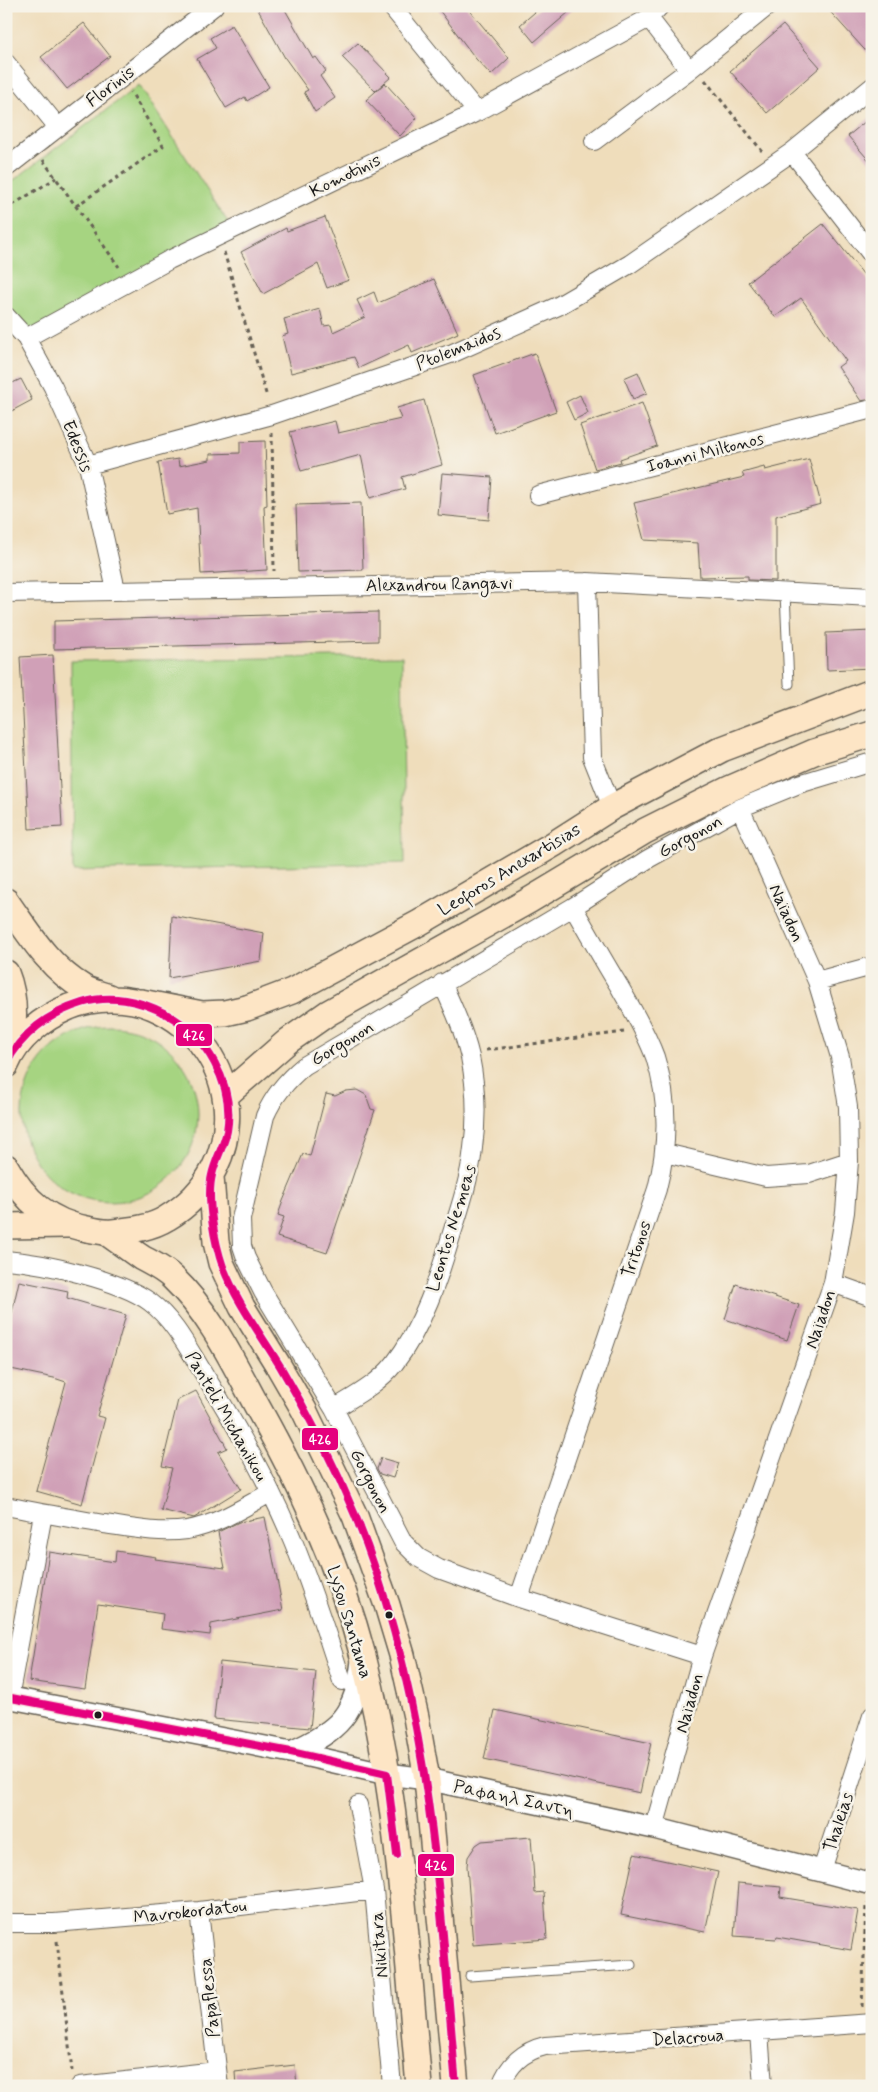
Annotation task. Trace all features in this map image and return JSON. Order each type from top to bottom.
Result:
[{"type":"main road","name":"Leoforos Anexartisias","points":[[141,1002],[202,1014],[240,1010],[269,1000],[313,980],[419,923],[554,844],[612,807],[722,749],[872,692]]},
{"type":"main road","name":"Leoforos Anexartisias","points":[[226,1095],[288,1042],[328,1013],[530,900],[645,831],[729,789],[805,756],[872,734]]},
{"type":"main road","points":[[6,901],[45,955],[65,974],[84,988],[112,998],[141,1002],[169,1014],[196,1035],[216,1063],[226,1095],[228,1123],[222,1151],[211,1177],[191,1200],[166,1218],[138,1230],[107,1233],[68,1225],[6,1226]]},
{"type":"main road","points":[[6,973],[13,994],[14,1013],[8,1061]]},
{"type":"main road","points":[[8,1061],[28,1033],[53,1014],[81,1002],[112,998]]},
{"type":"main road","points":[[6,1167],[17,1187],[40,1210],[68,1225]]},
{"type":"main road","points":[[211,1177],[216,1242],[231,1286],[278,1364],[316,1433],[355,1516],[371,1557],[402,1655],[427,1779],[456,2086]]},
{"type":"main road","name":"Lysou Santama","points":[[107,1233],[173,1278],[218,1336],[284,1454],[304,1495],[336,1572],[362,1654],[380,1732],[387,1774],[395,1832],[419,2086]]},
{"type":"street","points":[[391,6],[477,112]]},
{"type":"street","points":[[594,141],[691,68],[768,6]]},
{"type":"street","name":"Florinis","points":[[6,168],[205,9]]},
{"type":"street","points":[[654,12],[691,68]]},
{"type":"street","name":"Komotinis","points":[[26,338],[219,236],[477,112],[654,12]]},
{"type":"street","points":[[6,63],[57,126]]},
{"type":"street","name":"Ptolemaidos","points":[[88,465],[272,415],[453,353],[558,306],[630,264],[792,152],[872,86]]},
{"type":"street","points":[[792,152],[870,250]]},
{"type":"street","name":"Edessis","points":[[6,316],[26,338],[52,387],[88,465],[116,590]]},
{"type":"street","name":"Ioanni Miltonos","points":[[538,495],[872,409]]},
{"type":"street","points":[[587,582],[592,756],[612,807]]},
{"type":"street","name":"Alexandrou Rangavi","points":[[6,593],[587,582],[872,597]]},
{"type":"street","name":"Gorgonon","points":[[702,1656],[519,1598],[439,1569],[410,1550],[396,1532],[334,1409],[252,1272],[242,1246],[241,1220],[265,1116],[276,1094],[304,1066],[573,907],[648,859],[740,808],[798,784],[872,762]]},
{"type":"street","name":"Naïadon","points":[[654,1828],[702,1656],[833,1283],[844,1212],[849,1161],[848,1108],[840,1057],[817,981],[740,808]]},
{"type":"street","name":"Tritonos","points":[[519,1598],[657,1189],[665,1153],[660,1078],[655,1059],[643,1030],[573,907]]},
{"type":"street","points":[[817,981],[872,966]]},
{"type":"street","name":"Leontos Nemeas","points":[[334,1409],[370,1387],[394,1363],[420,1321],[444,1260],[463,1200],[474,1147],[474,1088],[468,1052],[461,1027],[442,983]]},
{"type":"street","points":[[665,1153],[766,1177],[809,1174],[849,1161]]},
{"type":"street","name":"Panteli Michanikou","points":[[6,1260],[40,1264],[114,1284],[141,1296],[152,1304],[173,1326],[242,1438],[270,1493],[293,1542],[310,1585],[342,1681]]},
{"type":"street","points":[[833,1283],[872,1297]]},
{"type":"street","points":[[6,1506],[43,1514],[154,1531],[187,1530],[214,1521],[270,1493]]},
{"type":"street","points":[[8,1698],[43,1514]]},
{"type":"street","points":[[291,1752],[321,1738],[348,1711],[359,1684],[362,1654]]},
{"type":"street","name":"Ραφαηλ Σαντη","points":[[8,1698],[291,1752],[387,1774],[427,1779],[654,1828],[869,1883]]},
{"type":"street","name":"Thaleias","points":[[822,1870],[872,1716]]},
{"type":"street","name":"Nikitara","points":[[358,1805],[374,1890],[392,2086]]},
{"type":"street","name":"Mavrokordatou","points":[[6,1923],[54,1923],[199,1911],[374,1890]]},
{"type":"street","name":"Papaflessa","points":[[199,1911],[218,2079]]},
{"type":"street","name":"Delacroua","points":[[501,2086],[504,2077],[511,2067],[526,2053],[545,2046],[867,2024]]},
{"type":"street","points":[[759,2032],[763,2086]]},
{"type":"street","points":[[76,2081],[218,2079]]},
{"type":"lane","points":[[785,593],[789,684]]},
{"type":"lane","points":[[470,1976],[631,1965]]},
{"type":"path","points":[[691,68],[773,165]]},
{"type":"path","points":[[76,206],[164,146],[122,76]]},
{"type":"path","points":[[33,146],[130,282]]},
{"type":"path","points":[[6,209],[56,178]]},
{"type":"path","points":[[219,236],[272,415],[274,587]]},
{"type":"path","points":[[468,1052],[643,1030]]},
{"type":"path","points":[[867,2024],[869,1883]]},
{"type":"path","points":[[54,1923],[76,2081]]},
{"type":"green space","points":[[139,85],[233,230],[26,338],[6,306],[6,186]]},
{"type":"green space","points":[[402,656],[405,863],[73,871],[71,661]]},
{"type":"green space","points":[[110,1026],[144,1033],[166,1046],[178,1058],[191,1080],[198,1114],[191,1148],[178,1170],[166,1182],[144,1195],[110,1202],[76,1195],[54,1182],[42,1170],[29,1148],[22,1114],[29,1080],[42,1058],[54,1046],[76,1033]]},
{"type":"building","points":[[256,6],[283,6],[313,59],[316,57],[326,71],[320,76],[335,98],[315,112],[304,92],[308,90],[285,58]]},
{"type":"building","points":[[436,6],[466,6],[509,58],[491,75],[476,59]]},
{"type":"building","points":[[542,6],[576,6],[534,42],[520,25]]},
{"type":"building","points":[[825,6],[872,6],[872,58]]},
{"type":"building","points":[[84,23],[110,56],[67,89],[41,57]]},
{"type":"building","points":[[232,25],[269,87],[247,101],[245,97],[226,108],[197,59],[216,48],[210,38]]},
{"type":"building","points":[[783,25],[820,67],[767,113],[730,71]]},
{"type":"building","points":[[358,43],[391,77],[375,91],[342,57]]},
{"type":"building","points":[[385,83],[417,118],[400,136],[366,100]]},
{"type":"building","points":[[872,116],[872,164],[848,136]]},
{"type":"building","points":[[325,217],[349,280],[327,288],[318,264],[263,294],[241,252],[286,228],[287,231]]},
{"type":"building","points":[[823,224],[872,285],[872,399],[861,401],[838,367],[846,361],[801,298],[775,317],[748,282]]},
{"type":"building","points":[[434,279],[458,333],[412,353],[409,345],[359,368],[354,357],[291,373],[282,336],[288,334],[284,319],[320,309],[324,326],[331,325],[333,332],[365,317],[357,300],[374,292],[378,303]]},
{"type":"building","points":[[535,353],[556,411],[495,433],[474,375]]},
{"type":"building","points":[[638,372],[647,393],[633,399],[624,378]]},
{"type":"building","points":[[21,379],[32,400],[6,414],[6,386]]},
{"type":"building","points":[[580,395],[588,413],[574,420],[566,402]]},
{"type":"building","points":[[424,400],[442,465],[402,477],[405,489],[370,498],[361,455],[301,471],[290,432],[335,421],[338,433],[401,419],[397,408]]},
{"type":"building","points":[[642,403],[657,446],[620,459],[621,462],[595,469],[580,425]]},
{"type":"building","points":[[265,441],[267,505],[264,506],[267,570],[201,574],[197,508],[167,514],[158,462],[178,459],[179,466],[210,460],[210,454],[240,453],[240,442]]},
{"type":"building","points":[[809,459],[821,504],[776,516],[776,581],[748,580],[748,576],[700,577],[698,543],[644,540],[634,503],[744,477],[742,473],[764,467],[765,470]]},
{"type":"building","points":[[442,473],[492,477],[489,520],[438,515]]},
{"type":"building","points":[[361,503],[363,570],[298,572],[296,505]]},
{"type":"building","points":[[378,612],[378,641],[54,649],[54,621]]},
{"type":"building","points":[[872,631],[872,668],[827,670],[826,633]]},
{"type":"building","points":[[53,655],[62,827],[29,829],[20,657]]},
{"type":"building","points":[[172,916],[264,933],[261,961],[169,978]]},
{"type":"building","points":[[357,1090],[366,1095],[371,1109],[375,1110],[327,1253],[277,1237],[284,1217],[278,1215],[303,1154],[310,1156],[326,1094],[335,1096],[346,1091]]},
{"type":"building","points":[[19,1281],[68,1291],[67,1298],[126,1315],[97,1416],[105,1418],[82,1504],[36,1491],[66,1382],[6,1368],[6,1339]]},
{"type":"building","points":[[736,1284],[799,1305],[787,1340],[725,1319]]},
{"type":"building","points":[[196,1391],[227,1448],[218,1452],[241,1489],[194,1518],[161,1510],[172,1468],[162,1466],[178,1400]]},
{"type":"building","points":[[381,1458],[398,1463],[393,1478],[380,1474],[377,1469]]},
{"type":"building","points":[[265,1517],[283,1610],[211,1624],[210,1635],[161,1629],[163,1614],[98,1604],[85,1689],[29,1681],[49,1552],[115,1562],[116,1551],[156,1557],[155,1559],[225,1568],[218,1532],[239,1522]]},
{"type":"building","points":[[220,1662],[316,1672],[310,1728],[214,1719]]},
{"type":"building","points":[[495,1710],[651,1743],[640,1793],[484,1759]]},
{"type":"building","points":[[531,1837],[535,1893],[544,1892],[547,1939],[473,1945],[467,1866],[468,1857],[476,1845],[482,1841]]},
{"type":"building","points":[[634,1854],[718,1872],[705,1932],[621,1915]]},
{"type":"building","points":[[738,1883],[781,1887],[780,1897],[858,1910],[851,1950],[777,1937],[776,1939],[734,1936]]},
{"type":"building","points":[[295,2065],[297,2085],[236,2086],[235,2072]]},
{"type":"transit line","name":"426","points":[[6,1064],[12,1053],[28,1034],[47,1019],[82,1003],[93,1000],[114,999],[146,1005],[180,1023],[205,1048],[222,1079],[228,1113],[227,1131],[213,1169],[210,1196],[214,1234],[223,1267],[249,1318],[290,1384],[338,1477],[355,1515],[380,1584],[400,1653],[415,1724],[427,1796],[444,1941],[456,2086]]},
{"type":"transit line","name":"426","points":[[6,1697],[291,1752],[387,1774],[397,1855]]}]
